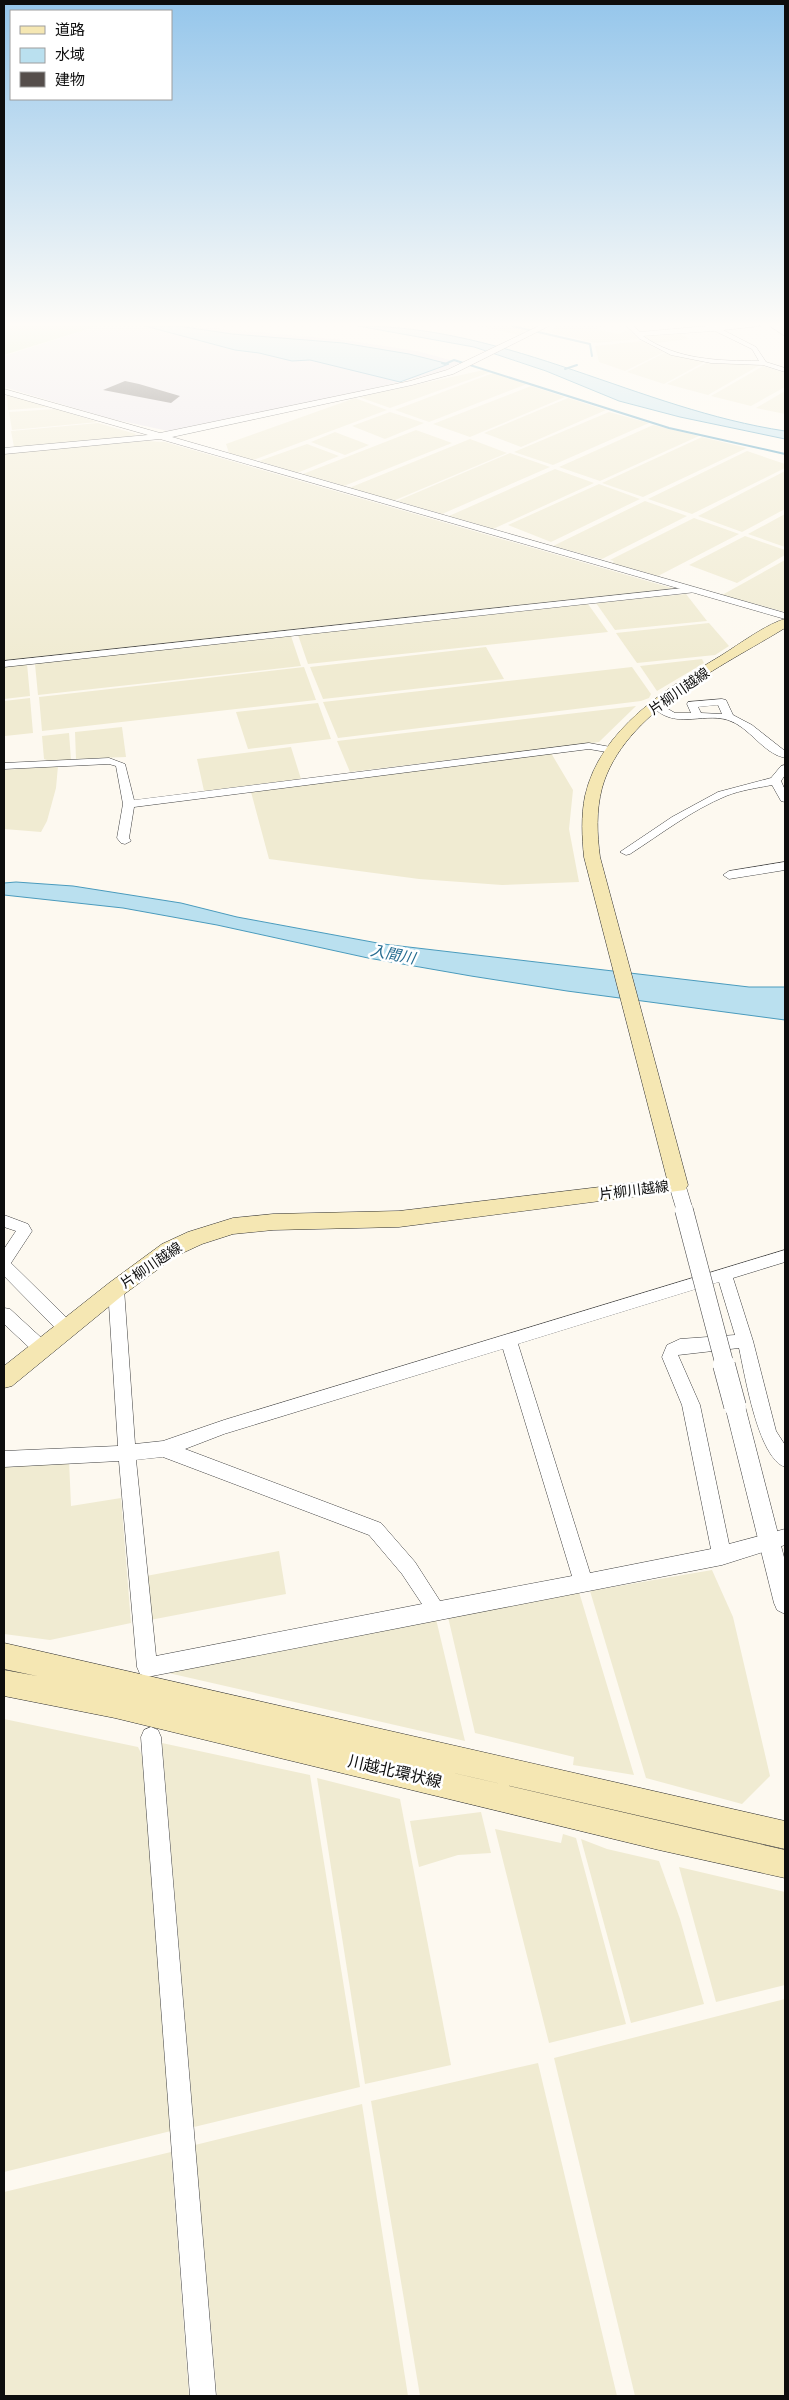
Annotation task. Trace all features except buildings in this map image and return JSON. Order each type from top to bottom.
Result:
[{"type":"main road","name":"片柳川越線","points":[[4,1378],[116,1289],[169,1250],[195,1238],[233,1226],[273,1222],[399,1219],[676,1176],[592,857],[590,815],[598,777],[612,750],[625,734],[656,705],[785,623]]},
{"type":"main road","name":"川越北環状線","points":[[4,1656],[785,1835]]},
{"type":"main road","name":"川越北環状線","points":[[4,1683],[125,1707],[659,1836],[785,1864]]},
{"type":"street","points":[[4,451],[137,438]]},
{"type":"street","points":[[165,438],[785,616]]},
{"type":"street","points":[[4,664],[693,590]]},
{"type":"street","points":[[697,716],[692,704],[722,702],[729,717]]},
{"type":"street","points":[[656,705],[672,716],[729,717],[748,727],[776,751],[785,754]]},
{"type":"street","points":[[129,804],[589,746],[612,750]]},
{"type":"street","points":[[4,766],[115,762],[122,768],[129,804],[123,838],[125,841]]},
{"type":"street","points":[[626,852],[676,819],[722,794],[775,781],[785,768]]},
{"type":"street","points":[[775,781],[785,799]]},
{"type":"street","points":[[729,875],[785,866]]},
{"type":"street","points":[[676,1176],[735,1406],[778,1540],[785,1602]]},
{"type":"street","points":[[4,1221],[23,1228],[24,1231],[4,1261]]},
{"type":"street","points":[[4,1459],[127,1453],[162,1449],[224,1426],[785,1256]]},
{"type":"street","points":[[4,1266],[66,1329]]},
{"type":"street","points":[[724,1274],[745,1341],[768,1434],[785,1459]]},
{"type":"street","points":[[116,1289],[127,1453],[147,1667],[584,1584],[722,1556],[778,1540]]},
{"type":"street","points":[[4,1314],[41,1348]]},
{"type":"street","points":[[508,1340],[584,1584]]},
{"type":"street","points":[[722,1556],[691,1405],[670,1357],[670,1352],[674,1347],[680,1346],[745,1341]]},
{"type":"street","points":[[162,1449],[375,1529],[394,1548],[425,1589],[435,1611]]},
{"type":"street","points":[[151,1737],[203,2396]]},
{"type":"shaded area","points":[[12,438],[112,438],[14,447]]},
{"type":"shaded area","points":[[243,438],[312,438],[253,460],[229,453],[226,444]]},
{"type":"shaded area","points":[[321,438],[351,438],[369,445],[345,455],[311,442]]},
{"type":"shaded area","points":[[395,438],[438,438],[452,443],[344,486],[303,474]]},
{"type":"shaded area","points":[[497,438],[542,438],[521,447]]},
{"type":"shaded area","points":[[547,438],[615,438],[553,465],[514,452]]},
{"type":"shaded area","points":[[624,438],[695,438],[600,481],[559,467]]},
{"type":"shaded area","points":[[700,438],[747,448],[643,497],[602,483]]},
{"type":"shaded area","points":[[470,439],[507,453],[393,501],[349,488]]},
{"type":"shaded area","points":[[147,441],[165,442],[675,589],[4,662],[4,453]]},
{"type":"shaded area","points":[[307,444],[339,456],[297,473],[259,461]]},
{"type":"shaded area","points":[[747,451],[785,464],[785,468],[692,514],[648,499]]},
{"type":"shaded area","points":[[510,453],[550,467],[442,514],[397,501]]},
{"type":"shaded area","points":[[555,469],[594,483],[493,529],[449,516]]},
{"type":"shaded area","points":[[785,471],[785,509],[742,532],[698,516]]},
{"type":"shaded area","points":[[599,484],[640,499],[551,542],[508,525]]},
{"type":"shaded area","points":[[645,501],[687,516],[602,559],[553,546]]},
{"type":"shaded area","points":[[785,514],[785,547],[748,534]]},
{"type":"shaded area","points":[[694,518],[739,534],[658,576],[612,563],[614,561],[610,560]]},
{"type":"shaded area","points":[[745,536],[785,550],[785,555],[737,583],[689,565]]},
{"type":"shaded area","points":[[785,560],[785,612],[722,595]]},
{"type":"shaded area","points":[[686,594],[707,621],[615,630],[596,603]]},
{"type":"shaded area","points":[[588,604],[608,632],[308,664],[298,635]]},
{"type":"shaded area","points":[[709,623],[729,646],[715,655],[637,663],[616,633]]},
{"type":"shaded area","points":[[291,636],[301,666],[38,695],[35,664],[37,663]]},
{"type":"shaded area","points":[[486,647],[504,679],[323,699],[310,667]]},
{"type":"shaded area","points":[[702,659],[704,663],[657,691],[640,666]]},
{"type":"shaded area","points":[[27,664],[30,696],[4,699],[4,666]]},
{"type":"shaded area","points":[[304,667],[316,700],[42,731],[39,697]]},
{"type":"shaded area","points":[[632,667],[651,694],[649,698],[641,701],[338,738],[323,702]]},
{"type":"shaded area","points":[[30,698],[33,733],[5,736],[4,701]]},
{"type":"shaded area","points":[[318,703],[331,739],[248,749],[236,712]]},
{"type":"shaded area","points":[[636,706],[599,742],[350,772],[337,741]]},
{"type":"shaded area","points":[[122,727],[126,757],[76,759],[75,732]]},
{"type":"shaded area","points":[[69,733],[71,760],[50,761],[44,759],[42,736]]},
{"type":"shaded area","points":[[291,747],[301,779],[204,791],[197,759]]},
{"type":"shaded area","points":[[551,753],[573,790],[569,829],[579,882],[502,885],[419,879],[269,859],[251,792]]},
{"type":"shaded area","points":[[58,766],[56,788],[47,821],[41,832],[4,829],[4,770]]},
{"type":"shaded area","points":[[69,1460],[71,1506],[121,1498],[131,1623],[50,1640],[4,1634],[4,1464]]},
{"type":"shaded area","points":[[279,1551],[286,1594],[150,1620],[146,1576]]},
{"type":"shaded area","points":[[712,1570],[733,1617],[770,1776],[742,1804],[646,1778],[590,1591]]},
{"type":"shaded area","points":[[579,1592],[634,1775],[573,1765],[574,1757],[475,1733],[448,1617]]},
{"type":"shaded area","points":[[436,1619],[465,1741],[164,1672]]},
{"type":"shaded area","points":[[4,1719],[138,1747],[143,1757],[171,2131],[4,2172]]},
{"type":"shaded area","points":[[162,1743],[310,1775],[360,2087],[194,2127]]},
{"type":"shaded area","points":[[317,1778],[400,1799],[451,2065],[365,2084]]},
{"type":"shaded area","points":[[481,1812],[491,1853],[458,1855],[419,1867],[410,1821]]},
{"type":"shaded area","points":[[495,1829],[561,1843],[563,1834],[576,1838],[626,2024],[549,2043]]},
{"type":"shaded area","points":[[581,1839],[607,1849],[659,1861],[680,1919],[704,2004],[631,2023]]},
{"type":"shaded area","points":[[679,1867],[785,1892],[785,1985],[716,2002]]},
{"type":"shaded area","points":[[785,1999],[785,2396],[635,2396],[554,2058]]},
{"type":"shaded area","points":[[538,2063],[617,2396],[420,2396],[371,2101]]},
{"type":"shaded area","points":[[362,2104],[408,2396],[217,2396],[195,2145]]},
{"type":"shaded area","points":[[171,2152],[189,2396],[4,2396],[4,2192]]},
{"type":"water","name":"入間川","points":[[16,882],[73,886],[181,903],[237,917],[383,944],[749,987],[785,987],[785,1020],[567,991],[471,976],[368,958],[217,925],[123,908],[4,895],[4,883]]},
{"type":"waterway","points":[[714,438],[785,454]]}]
